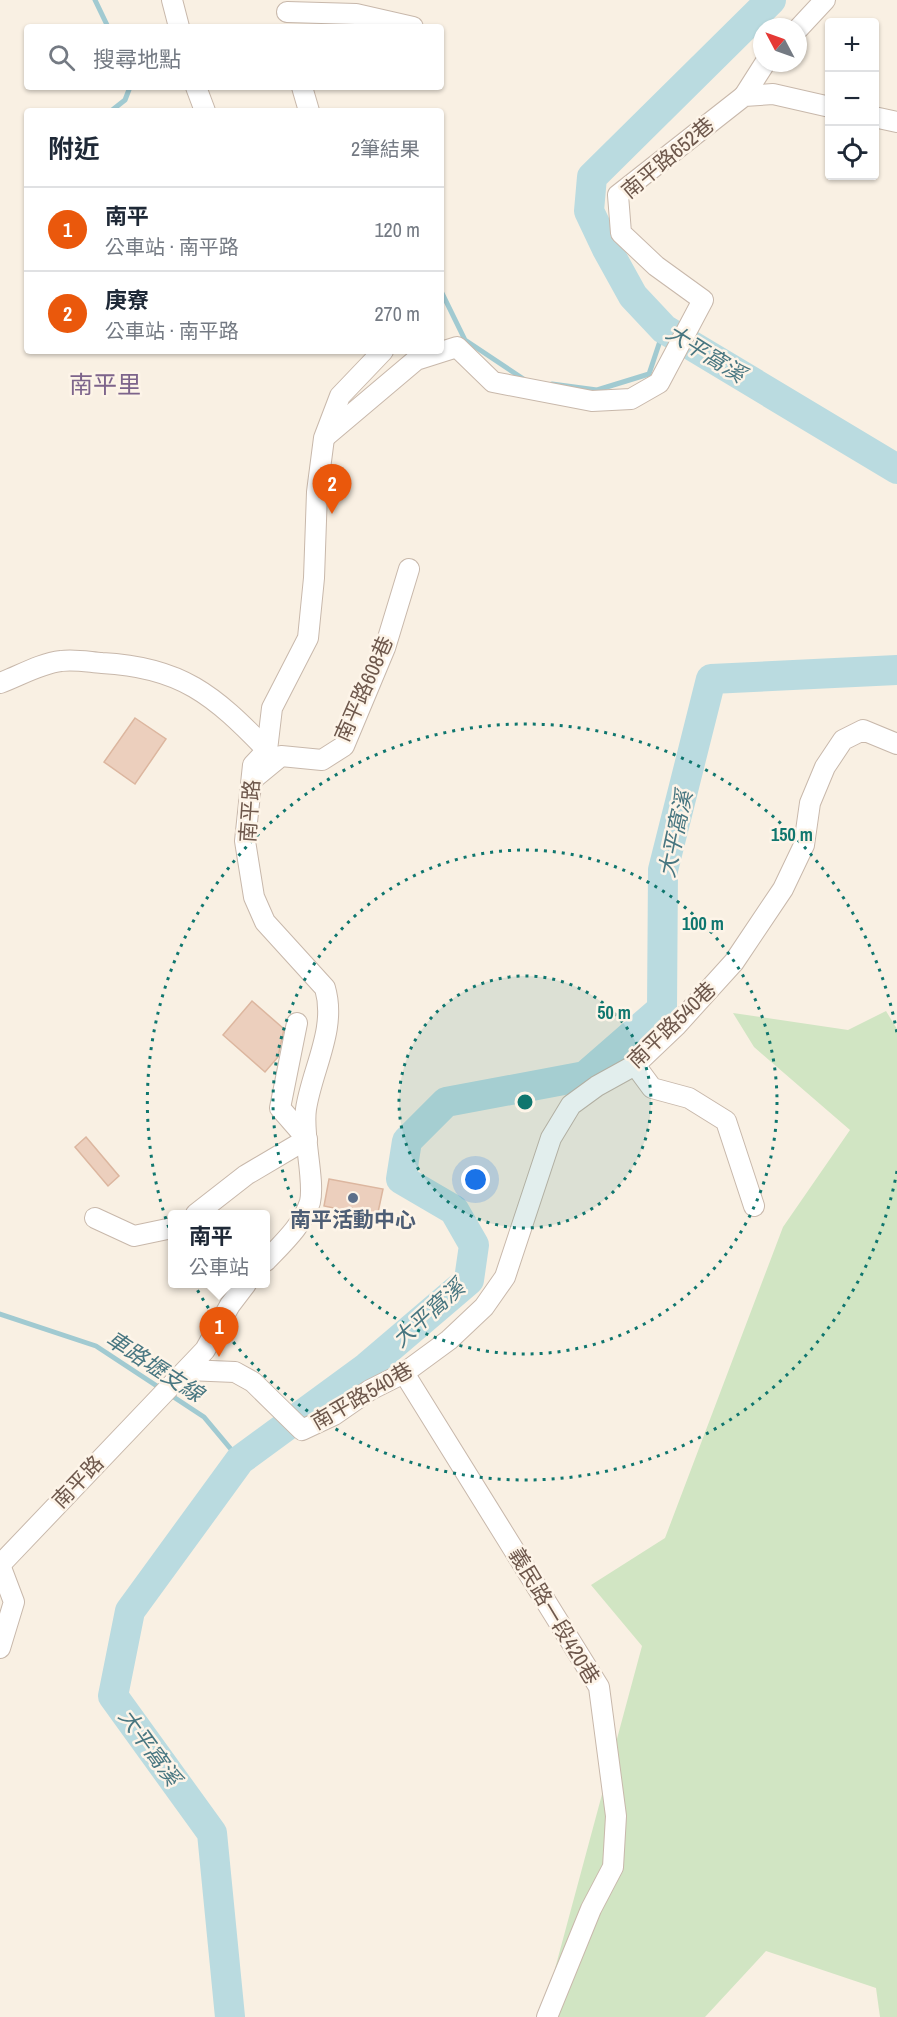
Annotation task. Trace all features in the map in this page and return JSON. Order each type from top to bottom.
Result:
[{"type":"street","points":[[172,0],[178,24]]},
{"type":"street","points":[[807,19],[825,0]]},
{"type":"street","points":[[288,13],[356,14],[400,24]]},
{"type":"street","name":"南平路652巷","points":[[444,351],[457,347],[493,382],[538,393],[592,401],[631,399],[659,383],[703,300],[656,266],[621,233],[618,195],[744,96],[759,72]]},
{"type":"street","points":[[197,90],[204,108]]},
{"type":"street","points":[[303,90],[308,108]]},
{"type":"street","points":[[744,96],[773,94],[825,106]]},
{"type":"street","points":[[879,118],[897,122]]},
{"type":"street","name":"南平路","points":[[270,1257],[294,1231],[310,1202],[306,1111],[315,1070],[324,1045],[329,1002],[325,988],[265,922],[254,897],[245,841],[251,781],[253,765],[267,750],[272,708],[308,638],[314,578],[316,492],[324,438],[340,396],[380,354]]},
{"type":"street","name":"南平路652巷","points":[[324,438],[416,360],[435,354]]},
{"type":"street","name":"南平路608巷","points":[[251,781],[281,756],[322,760],[344,746],[385,648],[409,569]]},
{"type":"street","points":[[0,683],[60,661],[121,664],[171,674],[196,686],[230,711],[267,750]]},
{"type":"street","name":"南平路540巷","points":[[187,1370],[235,1372],[253,1382],[302,1430],[334,1415],[370,1390],[404,1373],[449,1340],[484,1307],[505,1277],[551,1138],[571,1104],[635,1065],[676,1026],[734,962],[783,889],[804,846],[810,803],[825,766],[843,740],[863,730],[896,745]]},
{"type":"street","points":[[202,1210],[246,1175],[307,1139],[280,1108],[297,1023]]},
{"type":"street","points":[[635,1065],[652,1088],[689,1098],[726,1120],[754,1206]]},
{"type":"street","points":[[95,1218],[134,1236],[168,1229]]},
{"type":"street","points":[[187,1370],[205,1350],[230,1305],[243,1288]]},
{"type":"street","name":"南平路","points":[[0,1565],[93,1465],[159,1401],[187,1370]]},
{"type":"street","name":"義民路一段420巷","points":[[404,1373],[599,1687],[616,1816],[613,1867],[591,1909],[547,2017]]},
{"type":"street","points":[[0,1565],[14,1602],[0,1648]]},
{"type":"green space","points":[[886,1011],[897,1029],[897,2017],[880,2017],[876,1988],[766,1951],[705,2017],[542,2017],[642,1646],[591,1585],[665,1538],[783,1227],[850,1130],[754,1047],[733,1013],[848,1030]]},
{"type":"building","points":[[135,718],[166,739],[135,784],[104,762]]},
{"type":"building","points":[[252,1001],[284,1029],[278,1057],[265,1072],[223,1035]]},
{"type":"building","points":[[86,1137],[119,1176],[108,1186],[75,1147]]},
{"type":"building","name":"南平活動中心","points":[[329,1179],[383,1189],[377,1217],[324,1206]]},
{"type":"waterway","points":[[95,0],[107,24]]},
{"type":"waterway","name":"大平窩溪","points":[[771,0],[592,177],[589,211],[633,296],[664,329],[897,469]]},
{"type":"waterway","points":[[115,108],[125,100],[129,90]]},
{"type":"waterway","points":[[444,297],[465,340],[525,380]]},
{"type":"waterway","points":[[552,384],[597,390],[649,374],[664,329]]},
{"type":"waterway","name":"大平窩溪","points":[[230,2017],[212,1833],[113,1696],[130,1611],[240,1460],[367,1367],[469,1280],[474,1245],[454,1210],[401,1179],[407,1141],[446,1102],[585,1076],[662,1009],[663,870],[711,679],[897,670]]},
{"type":"waterway","name":"車路壢支線","points":[[0,1314],[96,1346],[204,1417],[240,1460]]},
{"type":"place","name":"庚寮","points":[[332,514]]},
{"type":"place","name":"南平活動中心","points":[[353,1198]]},
{"type":"place","name":"南平","points":[[219,1357]]},
{"type":"district","name":"南平里","points":[[105,385]]}]
